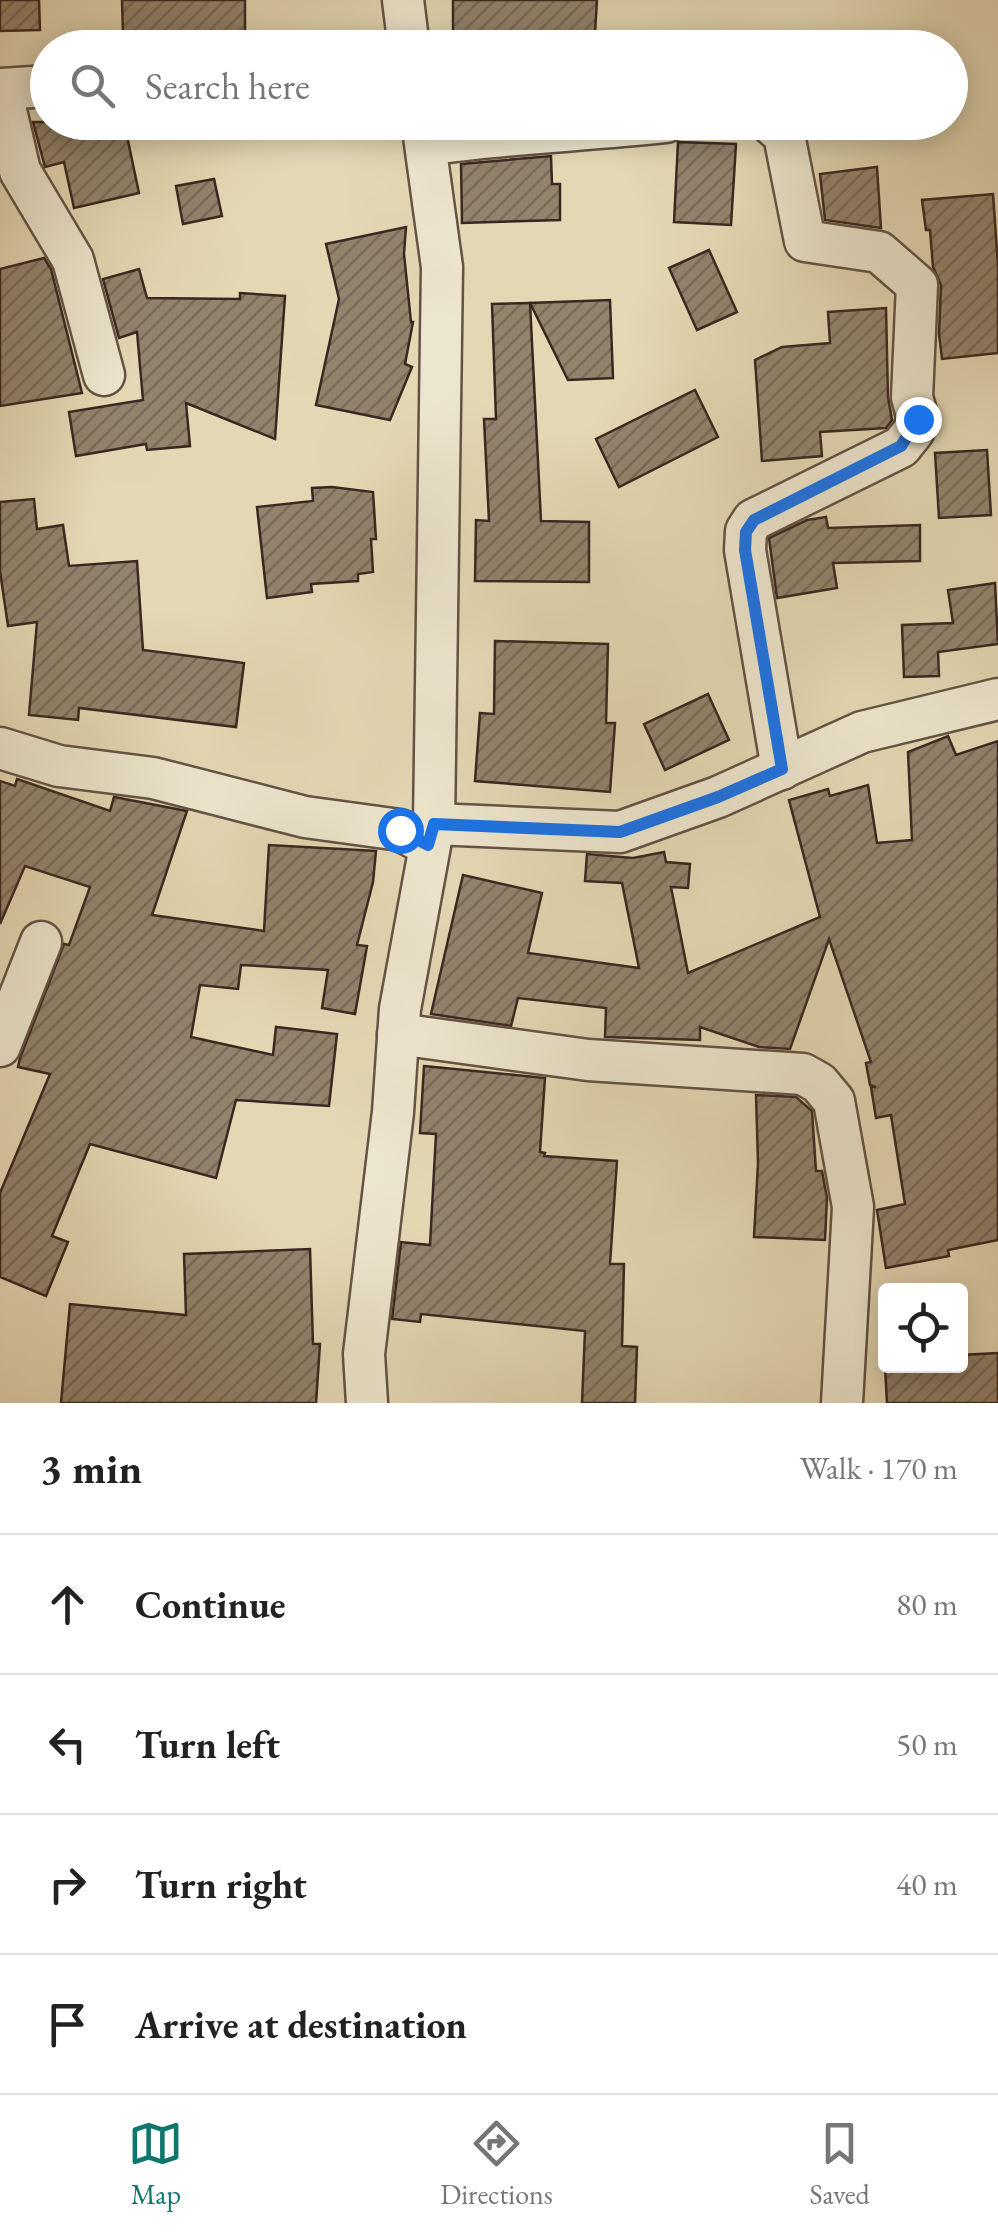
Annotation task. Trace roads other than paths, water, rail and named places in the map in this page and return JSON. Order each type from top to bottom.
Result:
[{"type":"street","points":[[403,0],[407,30]]},
{"type":"street","points":[[30,88],[2,90],[20,171],[73,260],[104,374]]},
{"type":"street","points":[[366,1403],[364,1354],[393,1112],[398,1034],[431,834],[442,267],[425,140]]},
{"type":"street","points":[[782,769],[745,550],[746,532],[754,520],[901,446],[918,419],[912,398],[917,285],[879,252],[805,241],[785,140]]},
{"type":"street","points":[[0,748],[59,766],[153,778],[305,816],[400,830],[431,834],[620,832],[718,797],[862,732],[998,699]]},
{"type":"street","points":[[0,1046],[41,942]]},
{"type":"street","points":[[398,1034],[588,1060],[803,1074],[819,1083],[834,1101],[853,1207],[842,1403]]}]
